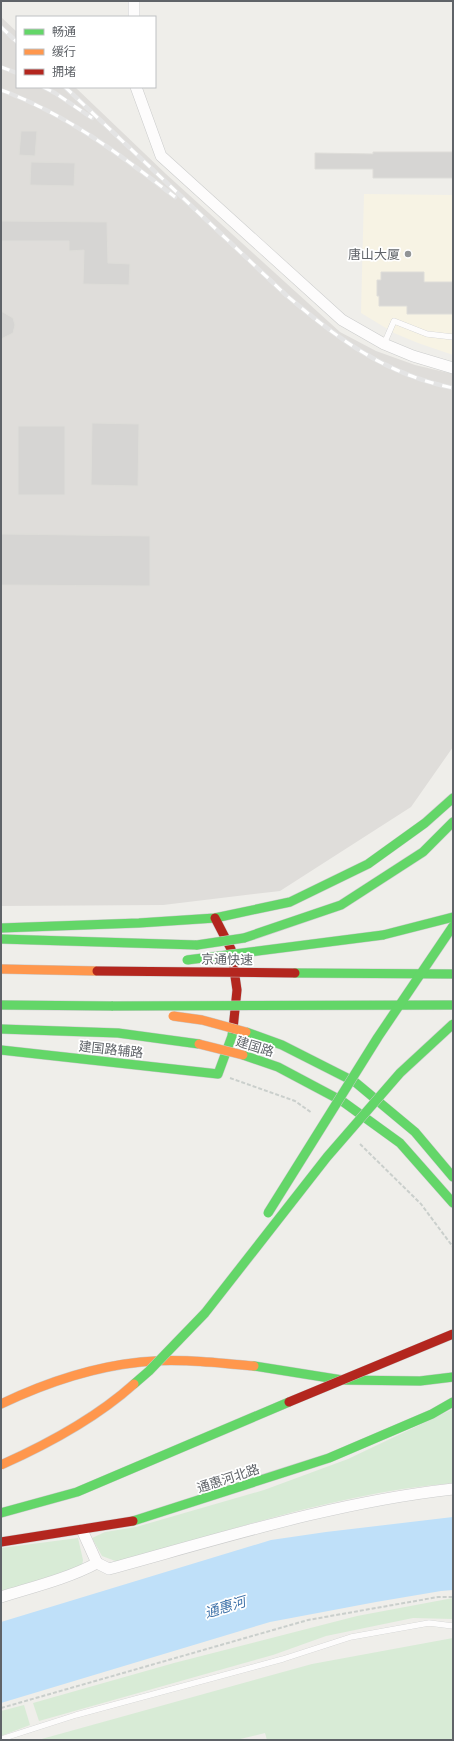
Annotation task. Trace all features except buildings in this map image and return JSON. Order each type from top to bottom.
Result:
[{"type":"main road","points":[[1,928],[139,923],[215,918],[290,902],[368,864],[425,823],[453,798]]},
{"type":"main road","points":[[1,939],[196,945],[244,938],[341,905],[423,852],[453,822]]},
{"type":"main road","points":[[384,935],[453,917]]},
{"type":"main road","name":"建国路辅路","points":[[1,1050],[218,1074],[232,1036],[237,990],[231,949],[215,918]]},
{"type":"main road","points":[[97,971],[453,926]]},
{"type":"main road","points":[[264,1219],[378,1037],[453,926]]},
{"type":"main road","name":"京通快速","points":[[1,969],[453,974]]},
{"type":"main road","points":[[1,1005],[453,1005]]},
{"type":"main road","points":[[113,1006],[202,1020],[246,1032],[282,1045],[355,1082],[415,1132],[453,1177]]},
{"type":"main road","points":[[1,1465],[44,1446],[115,1401],[149,1371],[205,1314],[326,1157],[400,1073],[453,1024]]},
{"type":"main road","name":"建国路","points":[[1,1029],[118,1033],[199,1044],[242,1055],[278,1067],[342,1101],[400,1143],[453,1203]]},
{"type":"main road","points":[[205,1314],[256,1233]]},
{"type":"main road","points":[[1,1513],[77,1492],[453,1334]]},
{"type":"main road","points":[[1,1404],[30,1390],[93,1370],[141,1362],[194,1361],[259,1366],[342,1380],[420,1380],[453,1377]]},
{"type":"main road","name":"通惠河北路","points":[[1,1542],[127,1523],[330,1458],[432,1414],[453,1402]]},
{"type":"street","points":[[134,1],[134,16]]},
{"type":"street","points":[[136,88],[161,156],[342,320],[384,344],[414,356],[453,368]]},
{"type":"street","points":[[82,1530],[97,1563],[109,1569],[314,1514],[366,1503],[453,1489]]},
{"type":"street","points":[[1,1597],[82,1571],[97,1563]]},
{"type":"lane","points":[[384,344],[394,321],[427,334],[453,337]]},
{"type":"lane","points":[[1,1739],[76,1715],[283,1659],[352,1637],[430,1623],[453,1626]]},
{"type":"path","points":[[1,1708],[308,1620],[438,1597],[453,1597]]},
{"type":"shaded area","points":[[1,17],[16,31],[16,88],[76,88],[166,174],[340,332],[376,351],[415,365],[453,374],[453,747],[411,807],[280,891],[163,905],[1,906]]},
{"type":"shaded area","name":"唐山大厦","points":[[364,194],[453,195],[453,355],[394,333],[361,313]]},
{"type":"green space","points":[[453,1409],[453,1483],[410,1488],[325,1504],[242,1526],[118,1562],[102,1556],[92,1538],[105,1532],[136,1527],[264,1490],[348,1459]]},
{"type":"green space","points":[[78,1538],[83,1560],[81,1570],[1,1593],[1,1548]]},
{"type":"green space","points":[[453,1598],[453,1619],[413,1618],[326,1636],[273,1655],[39,1721],[33,1703],[174,1663],[357,1616]]},
{"type":"green space","points":[[453,1638],[453,1740],[267,1740],[265,1733],[236,1740],[38,1740],[312,1664]]},
{"type":"green space","points":[[24,1705],[30,1725],[1,1736],[1,1711]]},
{"type":"water","name":"通惠河","points":[[453,1517],[453,1590],[376,1602],[270,1622],[1,1703],[1,1622],[271,1540]]},
{"type":"railway","points":[[1,27],[16,41]]},
{"type":"railway","points":[[1,67],[16,73]]},
{"type":"railway","points":[[45,88],[92,118]]},
{"type":"railway","points":[[66,88],[286,295],[324,326],[364,353],[384,364],[428,382],[453,388]]},
{"type":"railway","points":[[1,90],[25,100],[70,123],[113,151],[175,197]]},
{"type":"traffic: fast","points":[[1,928],[139,923],[215,918],[290,902],[368,864],[425,823],[453,798]]},
{"type":"traffic: fast","points":[[244,938],[341,905],[423,852],[453,822]]},
{"type":"traffic: fast","points":[[383,935],[453,917]]},
{"type":"traffic: fast","points":[[268,1213],[378,1037],[453,926]]},
{"type":"traffic: fast","points":[[187,960],[383,935]]},
{"type":"traffic: fast","points":[[197,945],[244,938]]},
{"type":"traffic: fast","points":[[1,939],[197,945]]},
{"type":"traffic: fast","points":[[295,973],[453,974]]},
{"type":"traffic: fast","points":[[1,1005],[113,1006]]},
{"type":"traffic: fast","points":[[113,1006],[453,1005]]},
{"type":"traffic: fast","points":[[134,1384],[149,1371],[205,1313],[327,1157],[400,1073],[453,1024]]},
{"type":"traffic: fast","points":[[1,1029],[118,1033],[199,1044]]},
{"type":"traffic: fast","points":[[1,1050],[218,1074],[232,1036],[233,1029]]},
{"type":"traffic: fast","points":[[246,1032],[282,1045],[355,1082],[415,1132],[453,1177]]},
{"type":"traffic: fast","points":[[243,1055],[278,1067],[342,1101],[400,1143],[453,1203]]},
{"type":"traffic: fast","points":[[254,1366],[342,1380],[420,1381],[453,1377]]},
{"type":"traffic: fast","points":[[1,1513],[77,1492],[289,1402]]},
{"type":"traffic: fast","points":[[133,1521],[329,1458],[432,1414],[453,1402]]},
{"type":"traffic: slow","points":[[1,969],[97,971]]},
{"type":"traffic: slow","points":[[173,1016],[202,1020],[246,1032]]},
{"type":"traffic: slow","points":[[199,1044],[243,1055]]},
{"type":"traffic: slow","points":[[1,1404],[35,1389],[69,1377],[123,1364],[155,1361],[197,1361],[254,1366]]},
{"type":"traffic: slow","points":[[1,1465],[70,1430],[119,1397],[134,1384]]},
{"type":"traffic: jam","points":[[215,918],[231,949],[237,990],[233,1029]]},
{"type":"traffic: jam","points":[[97,971],[295,973]]},
{"type":"traffic: jam","points":[[289,1402],[453,1334]]},
{"type":"traffic: jam","points":[[1,1542],[133,1521]]},
{"type":"place","name":"唐山大厦","points":[[408,254]]}]
